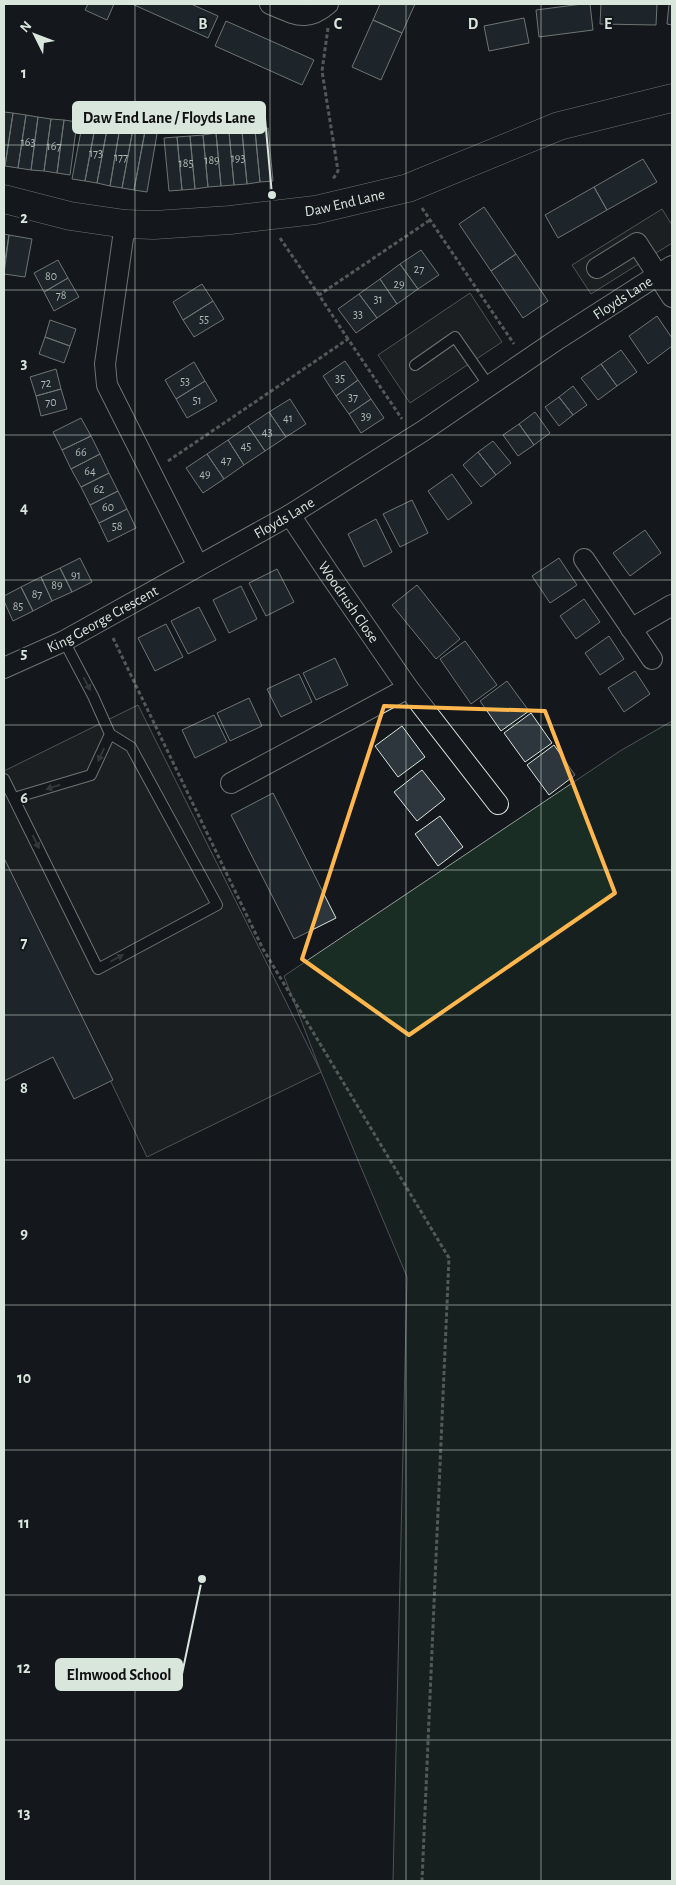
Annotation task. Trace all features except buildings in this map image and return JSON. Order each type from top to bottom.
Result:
[{"type":"main road","name":"Daw End Lane","points":[[4,199],[70,216],[125,224],[154,225],[315,210],[408,188],[559,126],[672,98]]},
{"type":"street","points":[[270,4],[304,16],[329,13]]},
{"type":"street","points":[[125,224],[105,364],[107,385],[198,566]]},
{"type":"street","points":[[597,268],[637,243],[665,271],[672,296]]},
{"type":"street","name":"Floyds Lane","points":[[198,566],[290,514],[414,436],[525,361],[665,271]]},
{"type":"street","name":"Woodrush Close","points":[[290,514],[408,688],[498,804]]},
{"type":"street","points":[[584,559],[652,659]]},
{"type":"street","name":"King George Crescent","points":[[4,668],[64,641],[198,566]]},
{"type":"street","points":[[631,629],[672,605]]},
{"type":"street","points":[[231,783],[408,688]]},
{"type":"lane","points":[[415,365],[455,337],[489,386]]},
{"type":"lane","points":[[4,779],[98,969],[217,905],[131,747],[110,734],[93,696],[64,641]]},
{"type":"lane","points":[[14,798],[91,775],[110,734]]},
{"type":"path","points":[[315,210],[338,171],[322,71],[329,13]]},
{"type":"path","points":[[408,188],[525,361]]},
{"type":"path","points":[[264,216],[414,436]]},
{"type":"path","points":[[319,296],[430,220]]},
{"type":"path","points":[[151,472],[348,339]]},
{"type":"path","points":[[104,619],[262,948],[449,1258],[422,1881]]},
{"type":"highlighted area","points":[[384,706],[545,711],[615,893],[409,1035],[302,959]]},
{"type":"green space","points":[[672,721],[672,1881],[393,1881],[407,1277],[321,1072],[284,976],[620,751]]},
{"type":"shaded area","points":[[662,209],[672,225],[672,243],[591,294],[572,265]]},
{"type":"shaded area","points":[[470,293],[502,342],[410,403],[378,355]]},
{"type":"shaded area","points":[[138,705],[321,1072],[147,1157],[4,859],[4,771]]},
{"type":"place","name":"Daw End Lane / Floyds Lane","points":[[272,195]]},
{"type":"place","name":"Elmwood School","points":[[202,1579]]}]
